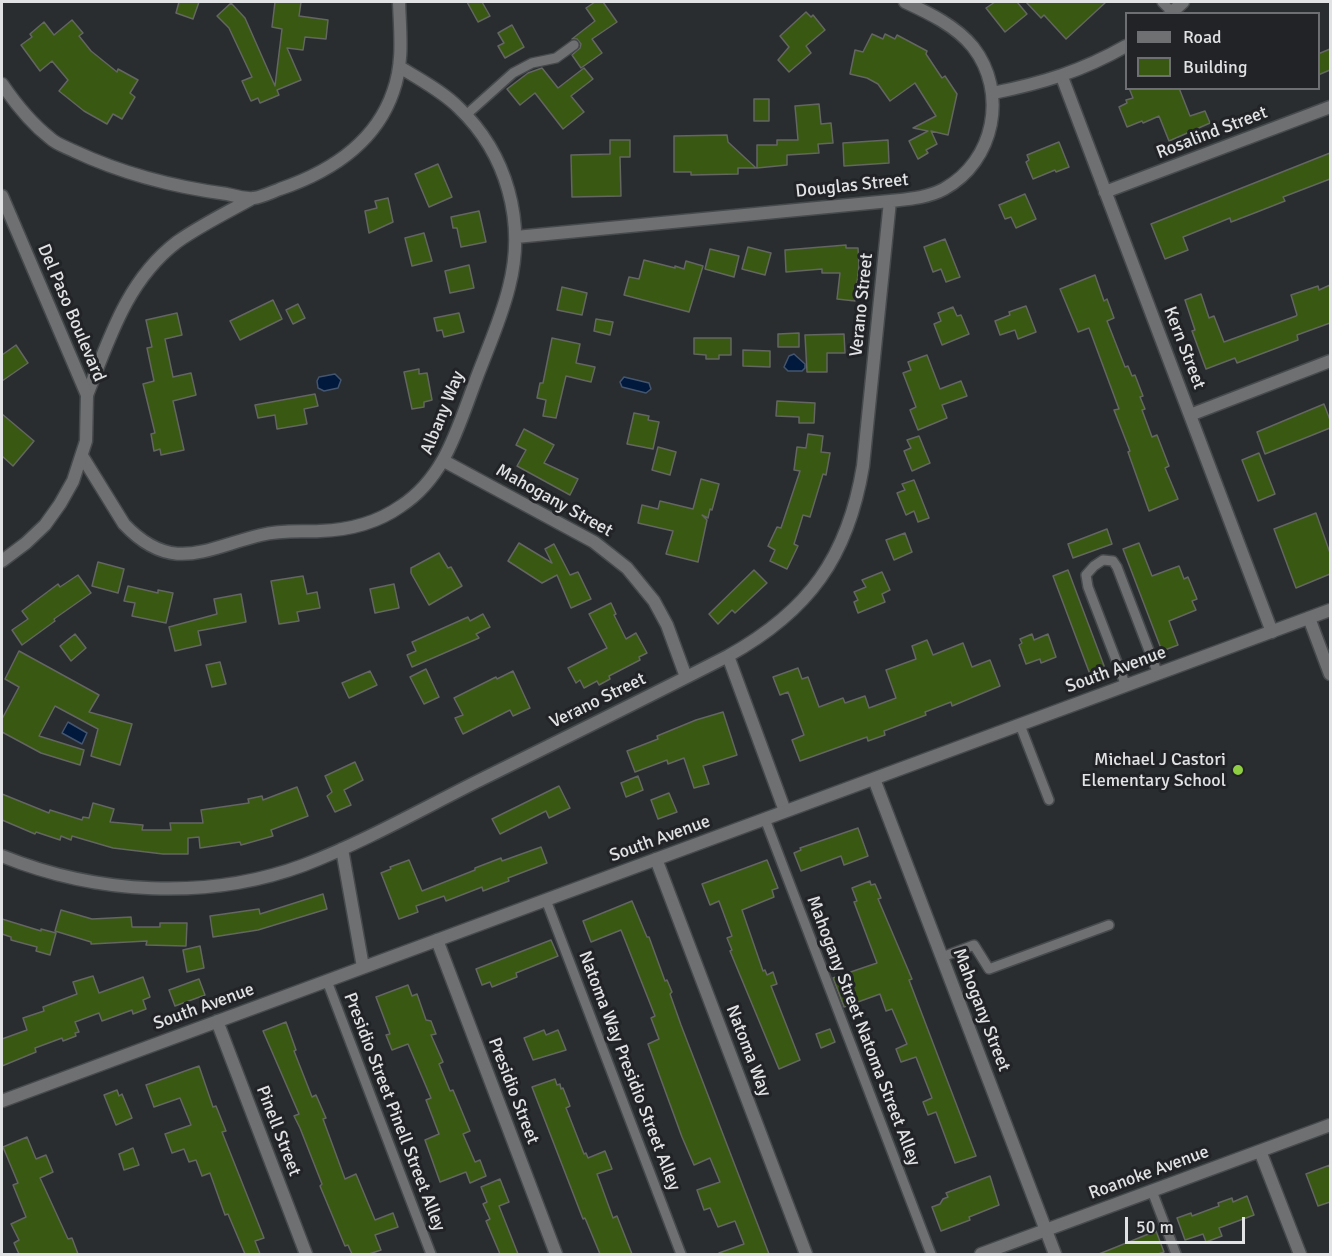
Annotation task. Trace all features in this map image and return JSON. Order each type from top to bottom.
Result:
[{"type":"street","points":[[87,394],[127,299],[158,259],[177,242],[253,198],[320,173],[352,152],[369,134],[383,114],[393,92],[400,67],[399,2]]},
{"type":"street","name":"Douglas Street","points":[[516,237],[890,201],[932,194],[952,184],[970,168],[987,139],[993,116],[993,93],[986,68],[967,39],[948,25],[905,2]]},
{"type":"street","points":[[993,93],[1036,85],[1062,77],[1098,62],[1125,47]]},
{"type":"street","name":"Albany Way","points":[[82,456],[124,524],[132,532],[150,546],[184,554],[206,552],[267,533],[344,529],[369,523],[402,506],[437,471],[451,447],[506,298],[514,261],[516,237],[513,204],[496,157],[476,126],[439,91],[400,67]]},
{"type":"street","name":"Kern Street","points":[[1062,77],[1272,632]]},
{"type":"street","points":[[2,84],[12,99],[51,139],[90,158],[173,186],[253,198]]},
{"type":"street","name":"Rosalind Street","points":[[1105,192],[1330,107]]},
{"type":"street","name":"Del Paso Boulevard","points":[[2,196],[87,394],[86,441],[73,481],[45,525],[2,561]]},
{"type":"street","name":"Verano Street","points":[[2,856],[26,866],[69,878],[112,886],[157,889],[201,887],[263,876],[302,865],[342,849],[687,677],[754,642],[774,628],[810,593],[843,540],[852,517],[863,466],[890,201]]},
{"type":"street","points":[[1190,415],[1330,361]]},
{"type":"street","name":"Mahogany Street","points":[[444,461],[594,543],[627,568],[654,601],[667,625],[687,677]]},
{"type":"street","name":"South Avenue","points":[[2,1101],[1330,610]]},
{"type":"street","points":[[1309,618],[1330,674]]},
{"type":"street","points":[[728,656],[785,811]]},
{"type":"street","name":"Mahogany Street","points":[[874,779],[1054,1254]]},
{"type":"street","points":[[342,849],[363,967]]},
{"type":"street","name":"Natoma Way","points":[[656,859],[806,1254]]},
{"type":"street","name":"Presidio Street","points":[[436,940],[556,1254]]},
{"type":"street","name":"Pinell Street","points":[[217,1021],[306,1254]]},
{"type":"street","name":"Roanoke Avenue","points":[[981,1254],[1330,1125]]},
{"type":"street","points":[[1260,1151],[1300,1254]]},
{"type":"lane","points":[[466,115],[513,73],[532,63],[556,58],[574,45]]},
{"type":"lane","points":[[1126,686],[1088,587],[1086,575],[1103,560],[1113,561],[1118,567],[1158,674]]},
{"type":"lane","points":[[1020,725],[1049,800]]},
{"type":"lane","name":"Mahogany Street Natoma Street Alley","points":[[765,819],[931,1254]]},
{"type":"lane","name":"Natoma Way Presidio Street Alley","points":[[546,900],[681,1254]]},
{"type":"lane","points":[[942,957],[975,945],[989,969],[1109,925]]},
{"type":"lane","name":"Presidio Street Pinell Street Alley","points":[[327,981],[431,1254]]},
{"type":"lane","points":[[1152,1191],[1176,1254]]},
{"type":"water","points":[[794,354],[805,364],[802,371],[788,371],[784,367],[789,356]]},
{"type":"water","points":[[335,374],[341,380],[338,388],[324,391],[318,388],[319,377]]},
{"type":"water","points":[[624,377],[649,383],[651,389],[646,393],[622,387],[620,382]]},
{"type":"water","points":[[68,722],[87,733],[82,744],[62,733]]},
{"type":"building","points":[[179,2],[199,2],[193,19],[176,13]]},
{"type":"building","points":[[275,2],[301,2],[299,16],[328,20],[326,39],[305,37],[303,50],[287,48],[301,80],[277,90],[279,95],[260,103],[258,98],[251,101],[242,81],[252,77],[229,28],[217,16],[231,3],[245,18],[275,86],[282,29],[272,27]]},
{"type":"building","points":[[467,2],[482,2],[490,16],[478,22]]},
{"type":"building","points":[[595,2],[603,2],[617,22],[592,39],[602,53],[581,68],[572,55],[581,44],[577,39],[572,39],[595,21],[586,8]]},
{"type":"building","points":[[995,2],[1017,2],[1027,14],[1005,32],[986,8]]},
{"type":"building","points":[[1026,2],[1106,2],[1066,39],[1044,15],[1041,18]]},
{"type":"building","points":[[806,12],[811,17],[813,15],[825,30],[806,46],[811,53],[789,72],[778,60],[789,47],[780,36]]},
{"type":"building","points":[[72,20],[83,33],[79,36],[91,51],[117,72],[118,69],[138,80],[130,93],[135,97],[122,119],[113,114],[107,124],[84,111],[59,91],[68,80],[52,61],[40,71],[21,45],[32,37],[30,34],[44,22],[54,35]]},
{"type":"building","points":[[512,25],[524,47],[505,58],[498,46],[504,43],[498,33]]},
{"type":"building","points":[[872,34],[883,39],[885,34],[895,39],[897,35],[927,51],[926,54],[942,78],[945,76],[957,94],[948,135],[931,131],[937,144],[926,150],[928,153],[918,159],[909,141],[928,131],[913,128],[936,116],[915,83],[890,101],[878,84],[867,78],[850,74],[855,50],[863,52]]},
{"type":"building","points":[[1330,49],[1330,70],[1320,74],[1320,53]]},
{"type":"building","points":[[542,68],[558,88],[584,68],[593,79],[571,96],[584,112],[563,129],[535,93],[520,105],[507,89],[528,73]]},
{"type":"building","points":[[1130,90],[1180,90],[1190,116],[1205,111],[1210,123],[1169,141],[1159,116],[1127,127],[1119,107],[1127,103],[1126,100],[1133,98]]},
{"type":"building","points":[[754,99],[769,99],[769,121],[754,121]]},
{"type":"building","points":[[819,104],[821,124],[831,123],[833,143],[818,144],[819,153],[787,155],[787,165],[757,168],[757,145],[777,145],[777,140],[798,140],[795,106]]},
{"type":"building","points":[[727,135],[728,142],[756,168],[738,168],[738,174],[691,175],[691,172],[674,172],[674,136]]},
{"type":"building","points":[[610,140],[630,140],[630,157],[620,157],[621,196],[572,197],[571,155],[610,154]]},
{"type":"building","points":[[888,140],[889,163],[844,166],[843,143]]},
{"type":"building","points":[[1059,142],[1069,167],[1033,179],[1026,162],[1029,160],[1027,155]]},
{"type":"building","points":[[1330,153],[1330,179],[1283,197],[1285,201],[1231,222],[1230,218],[1183,237],[1188,250],[1165,259],[1151,224]]},
{"type":"building","points":[[438,164],[452,197],[429,207],[415,174]]},
{"type":"building","points":[[1025,194],[1036,219],[1016,228],[1011,217],[1005,219],[999,205]]},
{"type":"building","points":[[388,198],[393,222],[369,233],[365,211],[377,208],[375,201]]},
{"type":"building","points":[[479,211],[486,242],[461,247],[457,228],[453,228],[451,217]]},
{"type":"building","points":[[424,233],[432,261],[412,266],[405,238]]},
{"type":"building","points":[[945,239],[960,277],[946,282],[941,269],[933,272],[924,247]]},
{"type":"building","points":[[846,245],[846,248],[858,248],[859,265],[855,301],[837,299],[840,273],[822,273],[822,269],[786,272],[785,250]]},
{"type":"building","points":[[748,247],[771,253],[765,275],[742,269]]},
{"type":"building","points":[[710,249],[739,256],[734,277],[705,269]]},
{"type":"building","points":[[644,260],[684,269],[686,261],[703,266],[689,312],[624,295],[629,277],[639,279]]},
{"type":"building","points":[[469,265],[474,288],[450,293],[445,271]]},
{"type":"building","points":[[1095,275],[1104,301],[1107,299],[1114,318],[1107,321],[1125,367],[1128,366],[1132,376],[1135,375],[1143,396],[1140,397],[1145,409],[1142,410],[1152,437],[1157,435],[1169,466],[1165,468],[1178,499],[1149,511],[1114,410],[1119,409],[1089,328],[1078,332],[1060,289]]},
{"type":"building","points":[[1330,285],[1330,323],[1297,335],[1298,340],[1237,363],[1235,358],[1206,369],[1192,331],[1195,330],[1185,300],[1201,294],[1209,318],[1214,316],[1224,342],[1296,316],[1291,295],[1318,286],[1319,290]]},
{"type":"building","points":[[562,287],[587,293],[582,315],[557,310]]},
{"type":"building","points":[[273,300],[282,319],[240,340],[230,321]]},
{"type":"building","points":[[298,304],[305,318],[293,324],[286,310]]},
{"type":"building","points":[[1026,306],[1036,332],[1018,339],[1015,330],[1000,335],[995,321],[1010,315],[1009,312]]},
{"type":"building","points":[[953,307],[957,316],[961,315],[969,334],[942,345],[934,324],[941,321],[938,313]]},
{"type":"building","points":[[177,313],[182,335],[165,339],[173,377],[191,373],[196,395],[173,401],[184,450],[161,455],[160,449],[154,451],[151,434],[155,433],[143,384],[154,381],[147,348],[152,347],[146,320]]},
{"type":"building","points":[[459,313],[464,332],[444,337],[442,330],[437,331],[434,318]]},
{"type":"building","points":[[596,319],[613,322],[610,335],[594,331]]},
{"type":"building","points":[[799,333],[799,347],[778,347],[778,334]]},
{"type":"building","points":[[844,334],[845,353],[827,353],[827,372],[807,372],[805,335]]},
{"type":"building","points":[[552,338],[580,344],[576,363],[595,367],[591,382],[566,376],[556,418],[543,416],[546,400],[537,398],[540,383],[543,383]]},
{"type":"building","points":[[694,338],[731,338],[731,355],[719,355],[719,359],[706,359],[706,355],[694,354]]},
{"type":"building","points":[[16,345],[28,363],[2,381],[2,355]]},
{"type":"building","points":[[743,350],[770,351],[770,367],[743,366]]},
{"type":"building","points":[[927,355],[940,389],[961,381],[967,396],[942,405],[947,418],[918,430],[910,410],[916,407],[903,373],[911,370],[908,362]]},
{"type":"building","points":[[419,369],[419,374],[427,373],[432,400],[424,402],[424,407],[412,409],[404,372]]},
{"type":"building","points":[[315,394],[318,406],[304,409],[307,424],[277,429],[275,415],[258,418],[255,405]]},
{"type":"building","points":[[777,401],[815,403],[814,423],[799,423],[799,417],[776,416]]},
{"type":"building","points":[[1324,404],[1330,420],[1330,428],[1265,454],[1257,432]]},
{"type":"building","points":[[634,413],[649,416],[648,420],[659,422],[653,449],[627,444]]},
{"type":"building","points":[[2,414],[34,441],[13,466],[2,456]]},
{"type":"building","points":[[524,429],[554,445],[544,463],[578,479],[570,495],[517,466],[526,450],[516,445]]},
{"type":"building","points":[[808,434],[823,436],[821,452],[830,453],[826,475],[823,474],[810,517],[803,515],[794,544],[798,546],[787,569],[770,561],[775,550],[768,546],[777,527],[781,528],[800,471],[794,470],[797,447],[806,448]]},
{"type":"building","points":[[919,436],[930,463],[912,471],[904,451],[911,448],[907,440]]},
{"type":"building","points":[[658,447],[676,452],[670,475],[652,470]]},
{"type":"building","points":[[1259,453],[1275,494],[1258,501],[1242,460]]},
{"type":"building","points":[[701,479],[719,484],[708,518],[702,515],[707,520],[698,562],[666,554],[673,531],[638,523],[642,505],[658,509],[660,501],[693,509]]},
{"type":"building","points":[[914,480],[929,518],[918,522],[914,511],[906,515],[897,493],[905,490],[902,484]]},
{"type":"building","points":[[1316,513],[1330,553],[1330,574],[1296,588],[1274,529]]},
{"type":"building","points":[[1107,529],[1112,544],[1073,558],[1068,544]]},
{"type":"building","points":[[905,533],[912,552],[894,560],[886,540]]},
{"type":"building","points":[[519,543],[552,563],[545,549],[554,544],[570,575],[578,572],[591,599],[571,608],[557,575],[542,583],[508,561]]},
{"type":"building","points":[[1139,543],[1152,576],[1179,566],[1184,579],[1188,577],[1197,599],[1192,601],[1196,610],[1169,621],[1178,645],[1162,651],[1123,549]]},
{"type":"building","points":[[439,553],[448,568],[451,567],[462,586],[429,605],[411,573],[411,568]]},
{"type":"building","points":[[98,562],[124,569],[118,593],[92,586]]},
{"type":"building","points":[[754,570],[767,583],[735,613],[732,610],[718,624],[709,614]]},
{"type":"building","points":[[1068,570],[1106,671],[1091,677],[1053,576]]},
{"type":"building","points":[[882,572],[890,590],[882,594],[885,602],[858,613],[854,602],[858,600],[854,592],[866,587],[862,580]]},
{"type":"building","points":[[78,575],[91,593],[22,645],[12,630],[28,619],[22,611],[58,584],[60,587]]},
{"type":"building","points":[[303,576],[307,594],[317,592],[320,608],[297,612],[299,621],[279,624],[271,581]]},
{"type":"building","points":[[394,584],[399,608],[375,613],[370,589]]},
{"type":"building","points":[[128,586],[158,593],[158,590],[173,593],[166,623],[132,616],[135,603],[124,601]]},
{"type":"building","points":[[241,594],[246,622],[198,631],[201,645],[175,651],[169,627],[217,614],[214,599]]},
{"type":"building","points":[[611,603],[616,614],[614,615],[626,639],[636,633],[647,653],[639,657],[640,660],[609,676],[610,679],[599,685],[597,681],[584,688],[580,680],[576,683],[568,668],[607,648],[589,614]]},
{"type":"building","points":[[483,614],[490,627],[476,634],[479,638],[412,667],[407,655],[416,651],[412,642],[468,617],[470,621]]},
{"type":"building","points":[[75,634],[86,648],[71,661],[60,646]]},
{"type":"building","points":[[1032,634],[1034,640],[1048,634],[1056,657],[1041,663],[1040,659],[1026,664],[1019,645],[1022,643],[1020,639]]},
{"type":"building","points":[[927,640],[933,655],[963,643],[972,667],[990,660],[1000,686],[952,706],[951,702],[925,712],[926,715],[884,731],[885,735],[868,741],[867,737],[800,761],[792,740],[804,735],[788,692],[780,695],[773,677],[798,668],[802,679],[808,677],[819,707],[843,698],[845,703],[865,696],[869,708],[896,698],[886,670],[916,659],[912,646]]},
{"type":"building","points":[[19,651],[99,695],[89,712],[132,724],[120,765],[91,756],[98,729],[55,706],[39,736],[84,750],[80,765],[41,753],[2,732],[2,719],[19,687],[5,679]]},
{"type":"building","points":[[220,662],[226,684],[212,687],[206,665]]},
{"type":"building","points":[[426,669],[439,697],[424,704],[410,677]]},
{"type":"building","points":[[370,671],[377,685],[349,698],[342,683]]},
{"type":"building","points":[[513,671],[530,708],[513,716],[510,710],[463,734],[455,718],[463,715],[454,698]]},
{"type":"building","points":[[723,712],[737,755],[703,766],[709,784],[694,788],[684,758],[668,764],[667,760],[635,772],[627,751],[696,720]]},
{"type":"building","points":[[355,762],[363,780],[344,790],[351,805],[335,812],[327,796],[332,792],[325,776]]},
{"type":"building","points":[[638,776],[643,790],[626,797],[621,783]]},
{"type":"building","points":[[559,786],[570,808],[549,818],[546,811],[500,834],[492,819]]},
{"type":"building","points":[[297,787],[308,816],[271,830],[273,836],[241,845],[240,842],[200,848],[199,837],[188,838],[188,854],[163,854],[113,848],[72,836],[71,840],[61,836],[60,840],[36,832],[35,834],[2,820],[2,794],[49,813],[50,810],[82,820],[83,817],[89,818],[93,803],[114,809],[110,822],[143,825],[142,830],[171,830],[170,823],[203,823],[201,810],[249,803],[248,799],[262,796],[263,800]]},
{"type":"building","points":[[669,793],[677,812],[658,819],[651,800]]},
{"type":"building","points":[[858,828],[868,856],[844,865],[841,856],[801,871],[794,853],[801,850],[800,848]]},
{"type":"building","points":[[541,847],[547,863],[508,878],[509,881],[483,891],[482,887],[446,901],[444,896],[416,906],[418,912],[399,919],[381,873],[409,860],[422,891],[501,858],[502,861]]},
{"type":"building","points":[[767,860],[778,888],[772,890],[774,897],[742,910],[763,971],[765,970],[767,975],[773,972],[777,984],[771,986],[800,1060],[779,1069],[730,951],[732,950],[727,938],[732,936],[719,901],[710,905],[702,884]]},
{"type":"building","points":[[870,881],[871,885],[875,884],[881,898],[878,899],[912,979],[909,980],[976,1156],[955,1163],[936,1112],[928,1115],[923,1102],[932,1098],[916,1057],[901,1062],[896,1049],[907,1044],[892,1009],[886,1011],[880,994],[844,1007],[833,978],[877,963],[854,902],[857,901],[852,888]]},
{"type":"building","points":[[323,894],[327,909],[258,930],[213,937],[210,916],[259,909],[260,914]]},
{"type":"building","points":[[632,901],[647,937],[649,937],[665,981],[667,980],[672,992],[670,994],[681,1025],[769,1254],[719,1254],[744,1244],[735,1221],[718,1227],[710,1208],[704,1210],[697,1190],[720,1182],[710,1158],[694,1165],[682,1137],[648,1044],[659,1039],[651,1018],[655,1016],[621,930],[591,942],[583,921]]},
{"type":"building","points":[[61,910],[92,919],[131,917],[132,927],[160,927],[160,923],[187,923],[186,946],[146,945],[147,941],[91,944],[91,942],[55,931]]},
{"type":"building","points":[[2,919],[41,931],[41,929],[56,933],[50,955],[36,951],[37,947],[11,940],[11,937],[2,934]]},
{"type":"building","points":[[551,940],[558,956],[516,973],[517,977],[492,987],[490,982],[482,985],[476,969]]},
{"type":"building","points":[[200,946],[204,968],[187,972],[183,950]]},
{"type":"building","points":[[93,976],[99,993],[143,977],[150,997],[143,1000],[146,1009],[133,1014],[132,1010],[102,1021],[99,1013],[75,1022],[79,1032],[75,1033],[76,1036],[63,1041],[62,1038],[35,1048],[36,1052],[2,1066],[2,1039],[27,1030],[23,1018],[44,1011],[43,1007],[77,994],[73,982]]},
{"type":"building","points":[[199,979],[205,995],[175,1006],[169,990]]},
{"type":"building","points":[[408,985],[412,996],[417,994],[426,1020],[431,1021],[436,1034],[431,1035],[443,1062],[439,1064],[470,1131],[463,1134],[475,1162],[480,1160],[486,1176],[470,1183],[466,1172],[440,1182],[425,1140],[439,1134],[426,1100],[431,1098],[408,1044],[392,1050],[386,1035],[390,1034],[376,997]]},
{"type":"building","points":[[286,1022],[296,1050],[294,1051],[312,1097],[316,1095],[326,1118],[323,1119],[345,1179],[356,1174],[375,1220],[393,1213],[398,1227],[375,1235],[381,1250],[369,1254],[352,1254],[348,1245],[345,1246],[320,1186],[322,1184],[294,1116],[299,1114],[263,1031]]},
{"type":"building","points":[[830,1029],[835,1042],[821,1048],[816,1034]]},
{"type":"building","points":[[544,1030],[546,1035],[558,1030],[566,1050],[533,1060],[524,1038]]},
{"type":"building","points":[[199,1066],[213,1107],[216,1106],[226,1131],[222,1132],[264,1238],[255,1241],[260,1254],[245,1254],[228,1214],[225,1215],[210,1173],[202,1176],[196,1160],[189,1162],[184,1149],[172,1153],[165,1134],[191,1125],[180,1098],[154,1107],[146,1085]]},
{"type":"building","points":[[555,1079],[557,1085],[560,1084],[561,1089],[563,1088],[570,1106],[566,1108],[584,1154],[586,1153],[588,1158],[605,1151],[612,1169],[597,1174],[613,1218],[617,1216],[632,1254],[600,1254],[585,1218],[583,1219],[532,1087]]},
{"type":"building","points":[[117,1090],[119,1096],[122,1094],[132,1118],[116,1125],[104,1095]]},
{"type":"building","points":[[27,1137],[36,1159],[46,1155],[53,1172],[40,1178],[68,1239],[72,1238],[78,1254],[19,1254],[14,1243],[19,1240],[11,1224],[26,1217],[13,1185],[18,1183],[3,1147]]},
{"type":"building","points":[[133,1148],[139,1165],[124,1170],[119,1154]]},
{"type":"building","points":[[1330,1165],[1330,1202],[1318,1206],[1306,1174]]},
{"type":"building","points":[[990,1176],[999,1205],[969,1217],[970,1220],[941,1231],[932,1207],[948,1197],[946,1193]]},
{"type":"building","points":[[500,1179],[509,1202],[499,1206],[518,1254],[500,1254],[486,1221],[490,1219],[483,1204],[487,1202],[481,1187]]},
{"type":"building","points":[[1247,1196],[1254,1215],[1219,1228],[1222,1236],[1206,1242],[1203,1234],[1185,1240],[1177,1218],[1191,1213],[1192,1216],[1219,1206],[1218,1203],[1232,1198],[1233,1202]]},
{"type":"building","points":[[1156,1231],[1164,1252],[1158,1254],[1099,1254]]},
{"type":"place","name":"Michael J Castori Elementary School","points":[[1238,770]]}]
